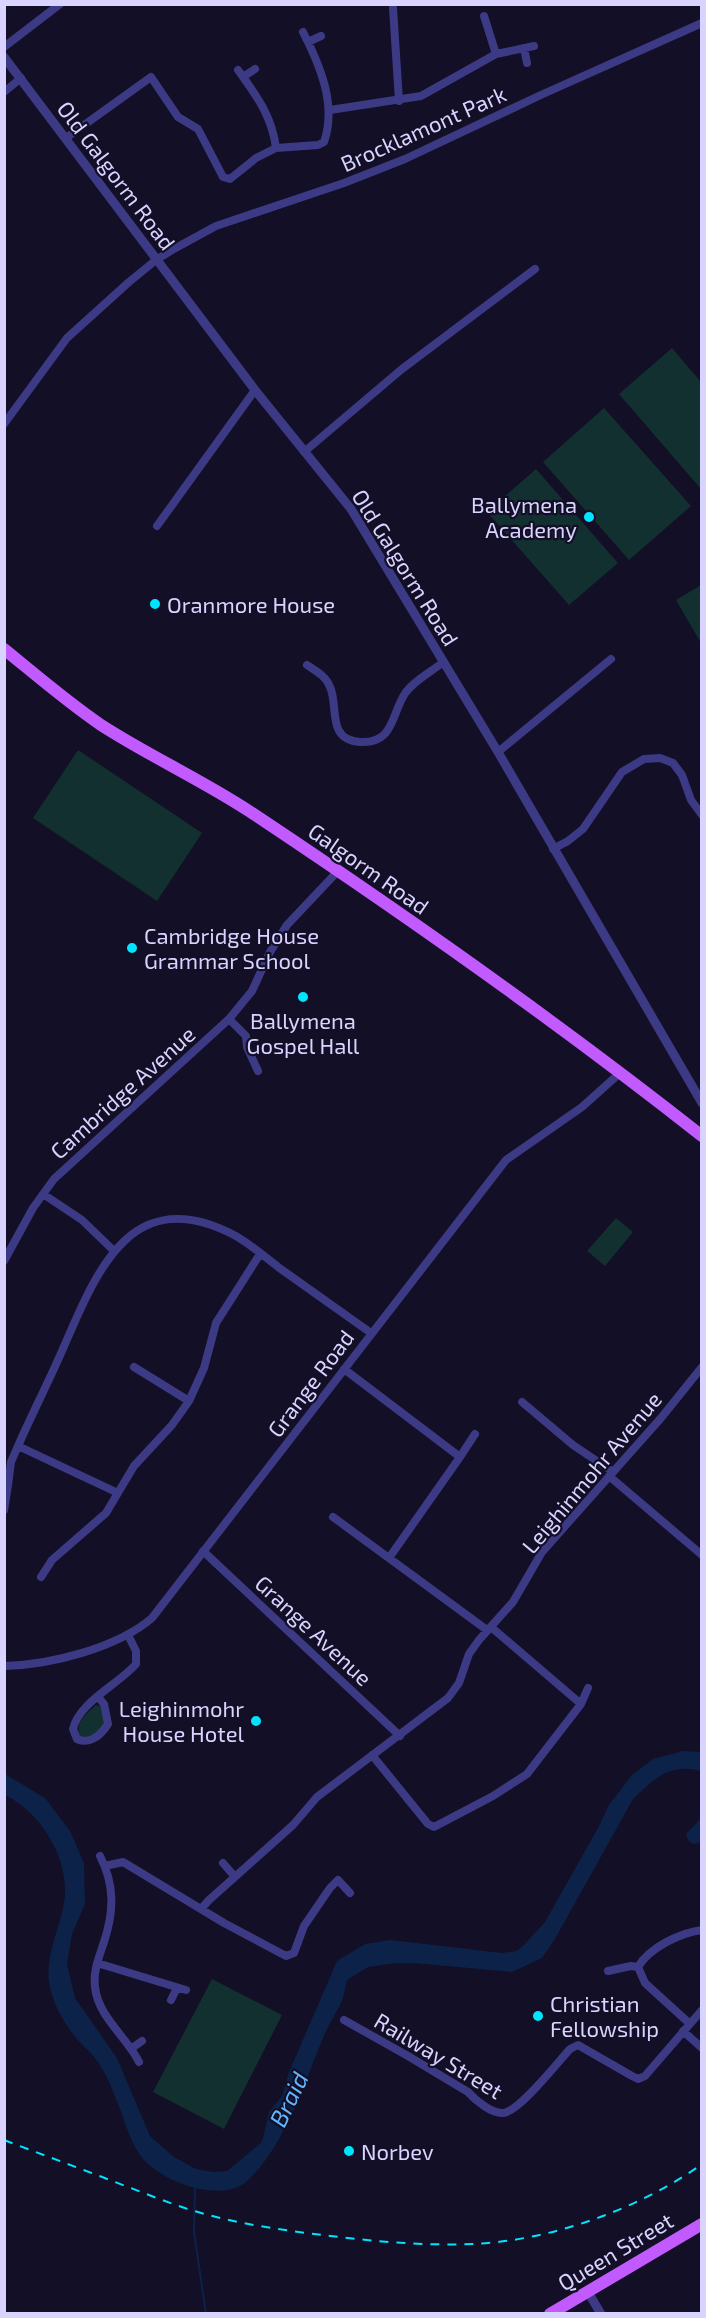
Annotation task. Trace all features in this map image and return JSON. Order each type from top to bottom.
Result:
[{"type":"main road","name":"Galgorm Road","points":[[4,649],[71,704],[102,726],[242,807],[338,870],[621,1072],[702,1136]]},
{"type":"main road","name":"Queen Street","points":[[550,2313],[702,2224]]},
{"type":"street","points":[[4,47],[60,4]]},
{"type":"street","points":[[393,8],[399,101]]},
{"type":"street","points":[[484,16],[496,54]]},
{"type":"street","name":"Brocklamont Park","points":[[4,424],[67,338],[156,260],[216,226],[344,183],[405,159],[702,23]]},
{"type":"street","points":[[66,138],[150,77],[178,117],[198,129],[223,177],[230,179],[256,158],[276,148],[313,146],[324,142],[330,110],[318,67],[303,32]]},
{"type":"street","points":[[308,42],[321,36]]},
{"type":"street","points":[[330,110],[399,101],[430,93],[472,65],[496,54],[534,46]]},
{"type":"street","points":[[524,48],[527,63]]},
{"type":"street","name":"Old Galgorm Road","points":[[4,57],[255,390],[351,509],[399,586],[442,663],[498,752],[702,1103]]},
{"type":"street","points":[[243,77],[255,69]]},
{"type":"street","points":[[238,70],[270,118],[276,148]]},
{"type":"street","points":[[4,93],[21,78]]},
{"type":"street","points":[[304,452],[402,369],[535,269]]},
{"type":"street","points":[[157,526],[255,390]]},
{"type":"street","points":[[498,752],[611,659]]},
{"type":"street","points":[[307,665],[322,676],[330,687],[333,694],[334,720],[339,731],[349,740],[366,742],[373,741],[387,733],[406,692],[442,663]]},
{"type":"street","points":[[553,849],[583,830],[622,772],[644,759],[660,758],[673,763],[682,775],[691,800],[702,815]]},
{"type":"street","name":"Cambridge Avenue","points":[[4,1261],[33,1208],[54,1179],[229,1019],[252,992],[270,952],[287,925],[338,870]]},
{"type":"street","points":[[229,1019],[246,1036],[246,1047],[258,1071]]},
{"type":"street","name":"Grange Road","points":[[4,1666],[55,1659],[105,1645],[128,1635],[152,1618],[506,1160],[582,1107],[621,1072]]},
{"type":"street","points":[[43,1194],[82,1220],[113,1250]]},
{"type":"street","points":[[4,1510],[11,1462],[74,1323],[113,1250],[138,1229],[165,1220],[180,1219],[212,1226],[235,1236],[371,1332]]},
{"type":"street","points":[[40,1577],[52,1560],[101,1520],[113,1504],[134,1466],[172,1425],[189,1401],[204,1368],[216,1323],[260,1254]]},
{"type":"street","points":[[134,1367],[189,1401]]},
{"type":"street","name":"Leighinmohr Avenue","points":[[201,1909],[293,1825],[317,1797],[448,1698],[459,1683],[469,1653],[513,1602],[542,1552],[661,1418],[702,1367]]},
{"type":"street","points":[[344,1369],[460,1456]]},
{"type":"street","points":[[522,1402],[611,1474],[702,1555]]},
{"type":"street","points":[[389,1558],[475,1434]]},
{"type":"street","points":[[18,1446],[118,1493]]},
{"type":"street","points":[[333,1517],[489,1629],[581,1704]]},
{"type":"street","name":"Grange Avenue","points":[[203,1551],[400,1736]]},
{"type":"street","points":[[98,1696],[104,1704],[108,1725],[97,1737],[82,1741],[74,1734],[74,1724],[98,1696],[136,1664],[136,1651],[128,1635]]},
{"type":"street","points":[[372,1755],[428,1824],[438,1827],[527,1774],[581,1704],[588,1688]]},
{"type":"street","points":[[100,1856],[113,1894],[111,1916],[97,1963],[95,1990],[105,2014],[132,2048],[139,2062]]},
{"type":"street","points":[[105,1866],[123,1862],[201,1909],[289,1956],[294,1953],[304,1926],[330,1888],[339,1880],[350,1893]]},
{"type":"street","points":[[223,1863],[235,1876]]},
{"type":"street","points":[[638,1967],[642,1960],[675,1938],[702,1930]]},
{"type":"street","points":[[97,1963],[186,1990]]},
{"type":"street","points":[[608,1971],[631,1966],[638,1967]]},
{"type":"street","points":[[638,1967],[645,1983],[689,2023]]},
{"type":"street","points":[[171,2000],[177,1988]]},
{"type":"street","name":"Railway Street","points":[[344,2020],[468,2092],[496,2112],[503,2113],[520,2104],[573,2046],[582,2046],[638,2079],[645,2076],[702,2010]]},
{"type":"street","points":[[683,2031],[702,2048]]},
{"type":"street","points":[[132,2048],[142,2041]]},
{"type":"street","points":[[588,2292],[601,2313]]},
{"type":"green space","points":[[672,348],[701,382],[701,489],[619,394]]},
{"type":"green space","points":[[604,408],[691,506],[629,560],[543,462]]},
{"type":"green space","points":[[536,469],[618,563],[569,605],[487,512]]},
{"type":"green space","points":[[701,585],[701,643],[676,600]]},
{"type":"green space","points":[[78,750],[202,833],[157,901],[33,818]]},
{"type":"green space","points":[[616,1218],[633,1232],[605,1266],[587,1251]]},
{"type":"green space","points":[[96,1705],[100,1706],[105,1723],[94,1734],[80,1736],[80,1723]]},
{"type":"green space","points":[[212,1979],[282,2015],[224,2129],[153,2092]]},
{"type":"water","name":"Braid","points":[[683,1751],[701,1752],[701,1771],[680,1769],[664,1774],[633,1799],[555,1939],[542,1958],[512,1972],[396,1963],[368,1967],[347,1980],[342,2001],[325,2033],[283,2133],[260,2167],[247,2181],[236,2188],[223,2191],[193,2187],[179,2182],[165,2176],[144,2160],[131,2139],[101,2067],[76,2038],[62,2017],[52,1996],[48,1972],[64,1903],[63,1871],[51,1840],[42,1826],[18,1803],[5,1795],[5,1774],[45,1798],[70,1831],[84,1863],[85,1904],[72,1934],[67,1964],[75,1998],[117,2058],[150,2136],[174,2157],[196,2169],[213,2172],[227,2171],[262,2142],[269,2112],[282,2096],[289,2072],[337,1961],[365,1944],[391,1940],[502,1953],[516,1951],[545,1922],[609,1805],[632,1775],[653,1759]]},
{"type":"water","points":[[701,1818],[701,1841],[696,1844],[692,1843],[686,1834]]},
{"type":"waterway","points":[[195,2189],[194,2232],[206,2314]]},
{"type":"railway","points":[[4,2140],[173,2204],[216,2217],[322,2235],[434,2244],[502,2242],[532,2237],[593,2220],[650,2195],[702,2164]]},
{"type":"place","name":"Ballymena Academy","points":[[589,517]]},
{"type":"place","name":"Oranmore House","points":[[155,604]]},
{"type":"place","name":"Cambridge House Grammar School","points":[[132,948]]},
{"type":"place","name":"Ballymena Gospel Hall","points":[[303,997]]},
{"type":"place","name":"Leighinmohr House Hotel","points":[[256,1721]]},
{"type":"place","name":"Christian Fellowship","points":[[538,2016]]},
{"type":"place","name":"Norbev","points":[[349,2151]]}]
